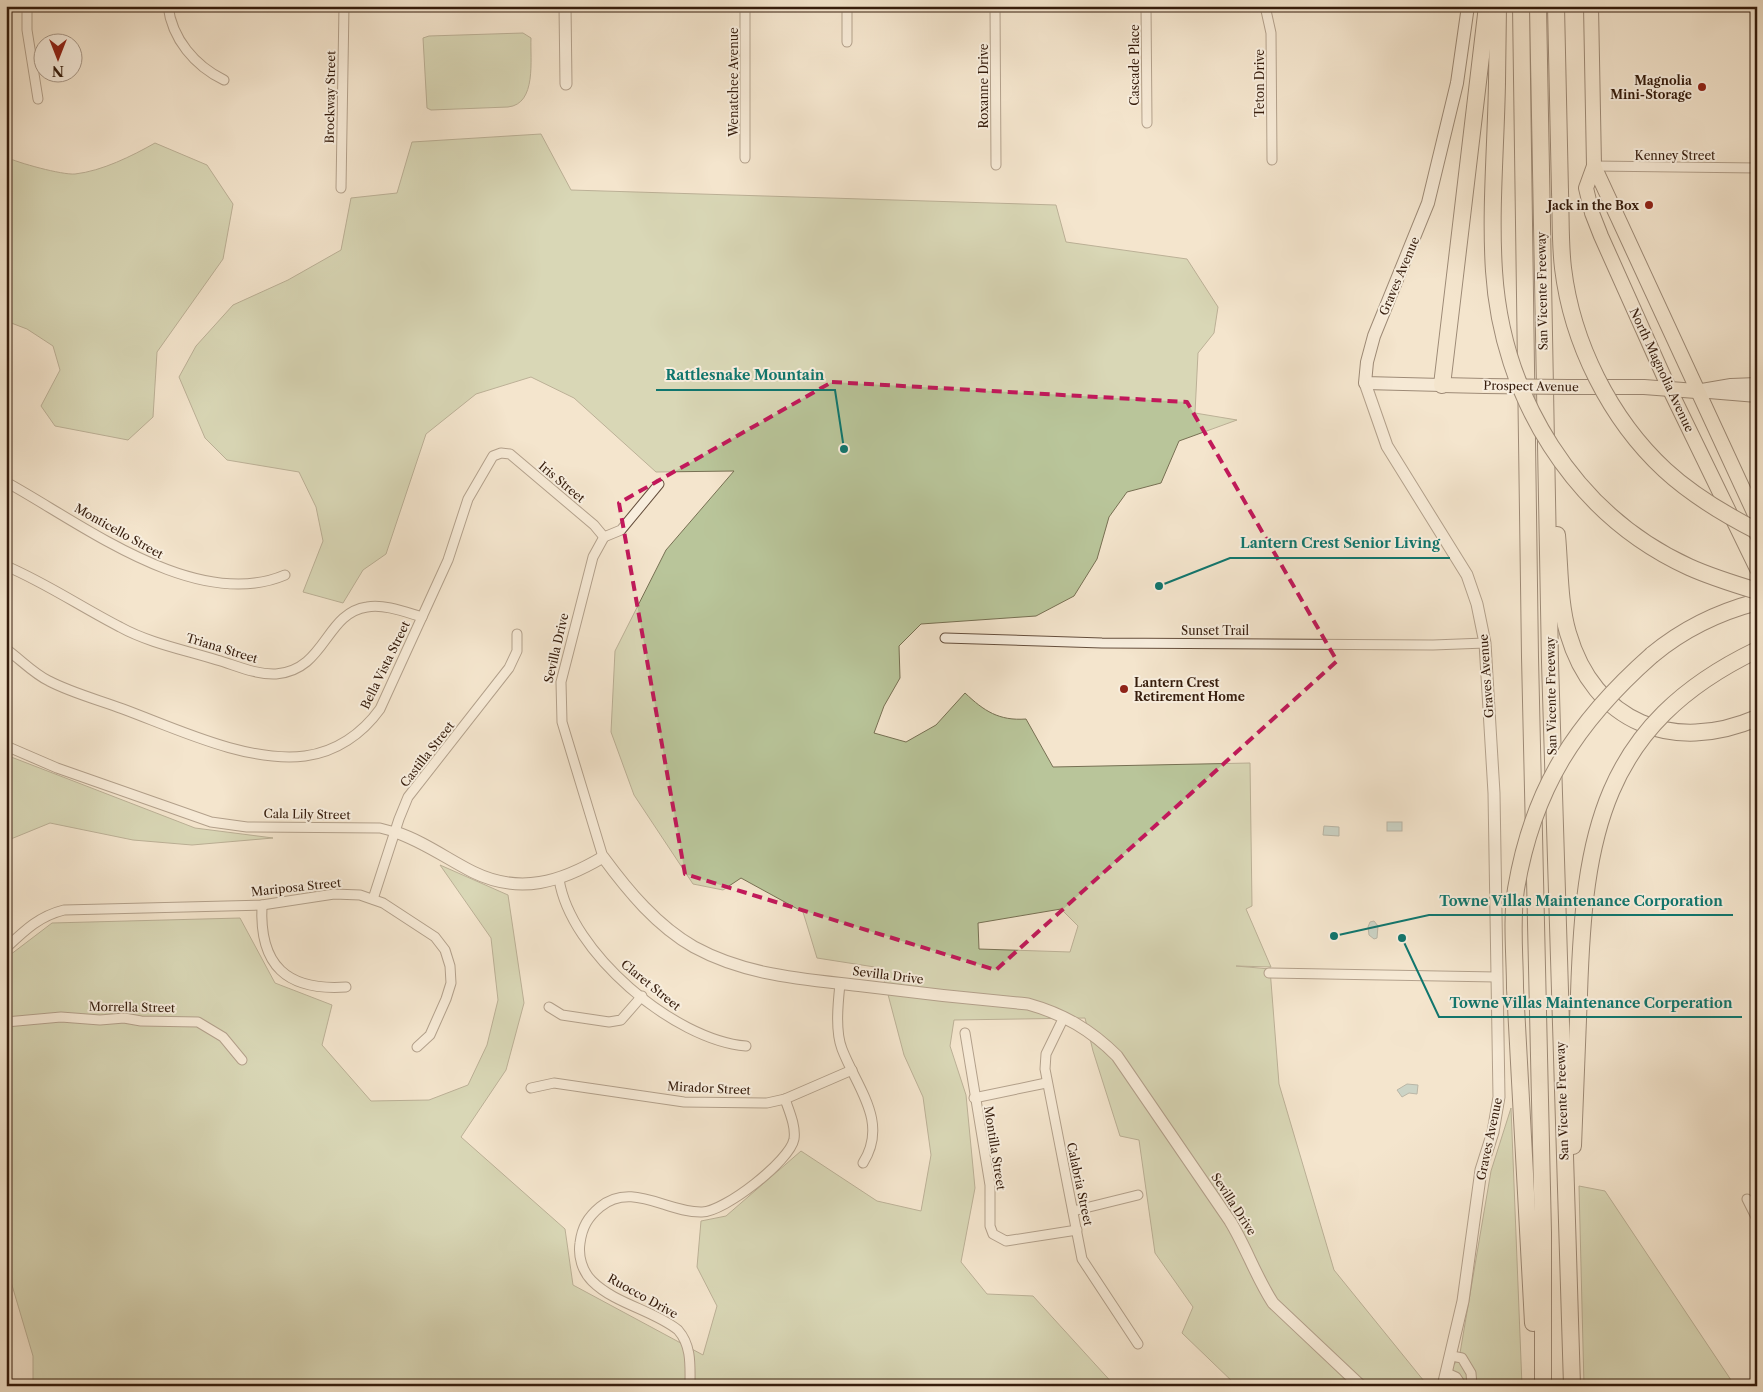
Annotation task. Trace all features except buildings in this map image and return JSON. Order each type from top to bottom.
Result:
[{"type":"highway","points":[[1442,385],[1487,6]]},
{"type":"highway","points":[[1498,6],[1494,273],[1504,337],[1528,407],[1552,449],[1577,482],[1621,524],[1642,541],[1688,567],[1757,591]]},
{"type":"highway","name":"San Vicente Freeway","points":[[1521,6],[1530,657],[1544,1233],[1544,1386]]},
{"type":"highway","name":"San Vicente Freeway","points":[[1538,6],[1543,356],[1565,1195],[1572,1386]]},
{"type":"highway","points":[[1556,6],[1563,268],[1569,299],[1587,359],[1608,400],[1642,445],[1664,470],[1706,502],[1757,530]]},
{"type":"highway","points":[[1543,356],[1566,623],[1586,676],[1614,706],[1655,729],[1692,734],[1712,732],[1738,726],[1757,718]]},
{"type":"highway","points":[[1536,1386],[1515,988],[1514,934],[1516,890],[1531,825],[1560,759],[1602,703],[1658,650],[1678,636],[1706,621],[1757,602]]},
{"type":"highway","points":[[1565,1195],[1573,1159],[1579,994],[1586,883],[1604,811],[1619,773],[1639,740],[1691,688],[1726,664],[1757,650]]},
{"type":"main road","name":"Graves Avenue","points":[[1365,383],[1367,362],[1374,336],[1428,202],[1457,83],[1468,6]]},
{"type":"main road","name":"North Magnolia Avenue","points":[[1590,6],[1594,166],[1586,188],[1592,214],[1669,388],[1757,569]]},
{"type":"main road","name":"North Magnolia Avenue","points":[[1594,166],[1757,519]]},
{"type":"main road","name":"Prospect Avenue","points":[[1365,383],[1669,388],[1757,396]]},
{"type":"main road","name":"Prospect Avenue","points":[[1696,390],[1731,385],[1757,384]]},
{"type":"street","points":[[27,6],[27,30],[38,99]]},
{"type":"street","points":[[168,6],[173,30],[184,47],[201,65],[224,80]]},
{"type":"street","name":"Brockway Street","points":[[341,188],[344,6]]},
{"type":"street","points":[[565,6],[566,84]]},
{"type":"street","name":"Wenatchee Avenue","points":[[745,6],[745,158]]},
{"type":"street","points":[[847,6],[848,42]]},
{"type":"street","name":"Roxanne Drive","points":[[995,6],[996,165]]},
{"type":"street","name":"Cascade Place","points":[[1146,6],[1147,123]]},
{"type":"street","name":"Teton Drive","points":[[1266,6],[1271,33],[1272,160]]},
{"type":"street","name":"Kenney Street","points":[[1594,166],[1757,168]]},
{"type":"street","name":"Graves Avenue","points":[[1365,383],[1387,446],[1467,575],[1477,604],[1485,643],[1494,793],[1499,1097],[1492,1132],[1481,1170],[1466,1283],[1452,1356]]},
{"type":"street","name":"Iris Street","points":[[501,453],[510,454],[594,525],[604,537]]},
{"type":"street","name":"Bella Vista Street","points":[[6,650],[48,681],[209,742],[238,751],[304,756],[324,752],[342,744],[359,732],[374,717],[448,560],[468,499],[493,456],[501,453]]},
{"type":"street","name":"Monticello Street","points":[[6,482],[131,554],[172,572],[201,580],[265,584],[284,575]]},
{"type":"street","points":[[604,537],[621,530],[659,484]]},
{"type":"street","name":"Sevilla Drive","points":[[604,537],[593,557],[561,682],[559,700],[562,722],[603,857],[630,893],[663,923],[693,946],[732,964],[774,976],[1028,1004],[1064,1017],[1094,1034],[1117,1056],[1230,1221],[1243,1242],[1264,1289],[1274,1303],[1361,1386]]},
{"type":"street","name":"Triana Street","points":[[6,566],[32,577],[139,636],[260,673],[283,673],[305,664],[317,653],[339,622],[349,614],[366,607],[385,607],[422,617]]},
{"type":"street","name":"Castilla Street","points":[[373,899],[408,797],[509,668],[517,651],[517,634]]},
{"type":"street","name":"Sunset Trail","points":[[945,638],[1102,643],[1433,645],[1485,643]]},
{"type":"street","name":"Cala Lily Street","points":[[6,746],[57,768],[211,822],[247,827],[380,828],[409,837],[474,872],[495,879],[527,884],[559,879],[603,857]]},
{"type":"street","name":"Claret Street","points":[[559,879],[561,893],[583,937],[616,976],[667,1015],[695,1032],[726,1045],[746,1046]]},
{"type":"street","name":"Mariposa Street","points":[[6,948],[33,923],[48,915],[64,910],[262,905],[334,894],[360,895],[383,903],[429,931],[440,943],[448,958],[450,983],[446,999],[430,1035],[416,1047]]},
{"type":"street","points":[[262,905],[265,942],[274,962],[290,980],[321,989],[346,987]]},
{"type":"street","points":[[1269,973],[1496,977]]},
{"type":"street","points":[[840,984],[839,1031],[841,1048],[873,1122],[872,1149],[863,1163]]},
{"type":"street","points":[[549,1007],[562,1015],[609,1022],[621,1020],[642,996]]},
{"type":"street","name":"Morrella Street","points":[[6,1022],[61,1017],[100,1020],[124,1018],[141,1021],[198,1022],[223,1037],[242,1060]]},
{"type":"street","name":"Calabria Street","points":[[1064,1017],[1046,1054],[1046,1083],[1082,1259],[1138,1344]]},
{"type":"street","name":"Montilla Street","points":[[965,1033],[974,1098],[990,1185],[990,1226],[993,1234],[999,1239],[1006,1241],[1077,1230]]},
{"type":"street","name":"Mirador Street","points":[[531,1088],[554,1083],[684,1102],[767,1103],[785,1099],[852,1070]]},
{"type":"street","name":"Montilla Street","points":[[974,1098],[1046,1083]]},
{"type":"street","name":"Ruocco Drive","points":[[690,1386],[690,1356],[681,1334],[674,1327],[603,1289],[585,1272],[580,1260],[583,1228],[590,1215],[602,1205],[616,1198],[650,1199],[677,1208],[703,1212],[733,1200],[789,1151],[794,1133],[785,1099]]},
{"type":"street","points":[[1073,1210],[1138,1195]]},
{"type":"street","points":[[1747,1199],[1757,1219]]},
{"type":"street","points":[[1443,1386],[1452,1356],[1462,1358],[1471,1373],[1472,1386]]},
{"type":"street","points":[[1447,1374],[1456,1377],[1462,1386]]},
{"type":"highlighted area","points":[[832,382],[1187,402],[1337,661],[996,970],[685,874],[619,503]]},
{"type":"green space","points":[[523,33],[531,38],[531,68],[528,89],[524,98],[517,104],[508,107],[431,110],[427,108],[423,38],[429,36]]},
{"type":"green space","points":[[541,134],[571,190],[1056,205],[1066,242],[1187,259],[1218,307],[1214,333],[1198,353],[1195,413],[1237,420],[1179,441],[1161,483],[1127,492],[1109,517],[1097,559],[1074,596],[1036,616],[921,624],[899,646],[900,678],[884,706],[874,733],[906,742],[936,725],[965,693],[993,714],[1008,718],[1026,719],[1053,767],[1250,763],[1252,906],[1246,909],[1271,967],[1236,966],[1270,969],[1279,1084],[1334,1270],[1428,1386],[1237,1386],[1182,1333],[1193,1307],[1155,1253],[1139,1140],[1120,1136],[1093,1051],[1085,1018],[954,1020],[950,1046],[966,1095],[975,1188],[961,1262],[987,1294],[1033,1296],[1115,1386],[33,1386],[33,1356],[6,1265],[6,958],[52,923],[240,918],[275,983],[332,1005],[322,1045],[371,1101],[429,1100],[468,1085],[487,1045],[498,1000],[491,938],[440,865],[508,895],[524,1003],[506,1070],[461,1137],[565,1229],[573,1285],[703,1355],[717,1306],[697,1267],[701,1221],[726,1216],[801,1151],[877,1201],[921,1211],[931,1155],[923,1097],[904,1055],[881,968],[817,958],[803,912],[741,878],[723,890],[693,884],[634,795],[611,732],[615,651],[666,550],[734,471],[656,472],[574,398],[531,377],[476,394],[426,434],[386,554],[363,570],[343,603],[303,592],[323,541],[316,507],[299,472],[227,460],[205,438],[179,377],[196,346],[233,305],[288,280],[341,250],[351,198],[397,193],[412,142]],"holes":[[[1061,909],[1078,926],[1070,952],[979,949],[978,923]]]},
{"type":"green space","points":[[155,143],[207,165],[233,204],[223,259],[157,352],[153,417],[128,440],[55,426],[41,406],[60,370],[53,346],[27,329],[6,321],[6,157],[60,173],[75,174],[96,170],[127,158]]},
{"type":"green space","points":[[6,755],[195,828],[273,838],[192,845],[133,840],[50,823],[6,841]]},
{"type":"green space","points":[[1511,1108],[1522,1386],[1434,1386],[1459,1359],[1491,1171]]},
{"type":"green space","points":[[1579,1186],[1605,1191],[1735,1386],[1584,1386]]},
{"type":"water","points":[[1387,822],[1402,822],[1402,831],[1387,831]]},
{"type":"water","points":[[1324,826],[1339,827],[1339,836],[1323,835]]},
{"type":"water","points":[[1374,921],[1378,926],[1377,938],[1374,939],[1369,935],[1368,927],[1370,922]]},
{"type":"water","points":[[1407,1084],[1418,1085],[1417,1094],[1409,1093],[1402,1097],[1397,1090]]},
{"type":"place","name":"Magnolia Mini-Storage","points":[[1702,87]]},
{"type":"place","name":"Jack in the Box","points":[[1649,205]]},
{"type":"place","name":"Rattlesnake Mountain","points":[[844,449]]},
{"type":"place","name":"Lantern Crest Senior Living","points":[[1159,586]]},
{"type":"place","name":"Lantern Crest Retirement Home","points":[[1124,689]]},
{"type":"place","name":"Towne Villas Maintenance Corporation","points":[[1334,936]]},
{"type":"place","name":"Towne Villas Maintenance Corperation","points":[[1402,938]]}]
